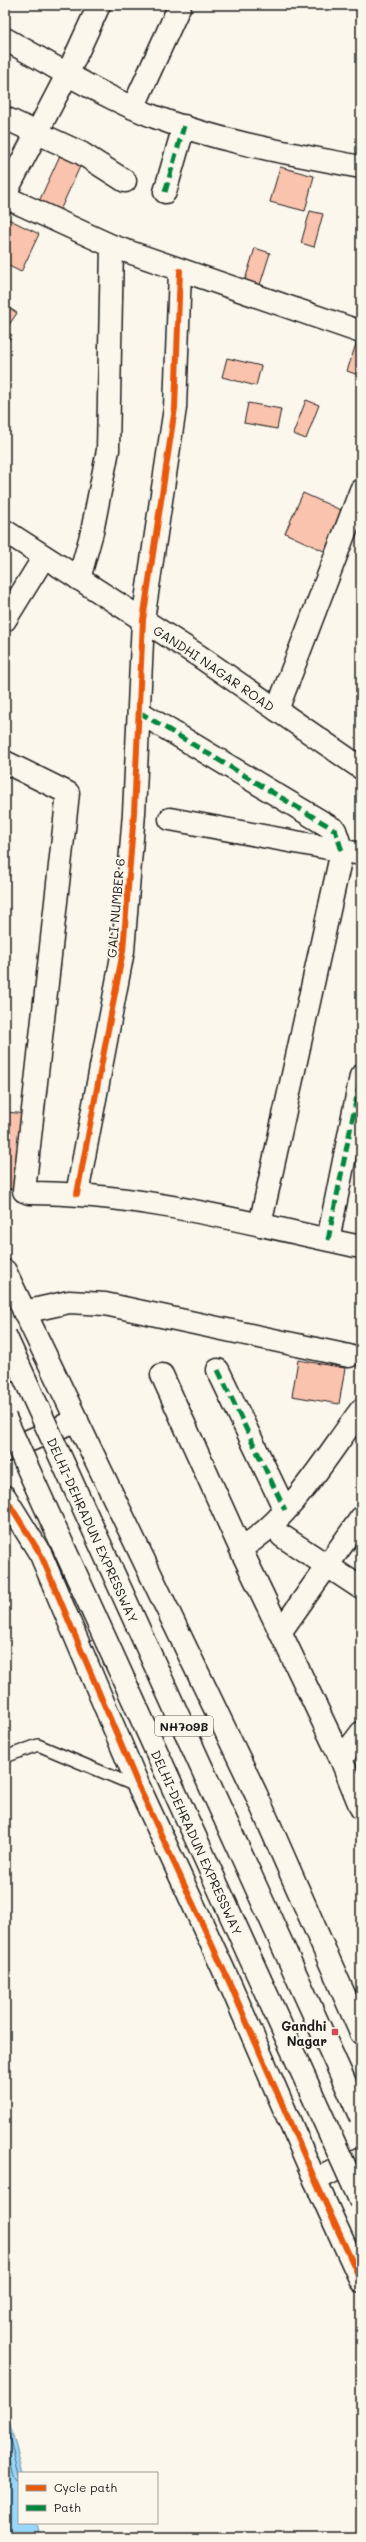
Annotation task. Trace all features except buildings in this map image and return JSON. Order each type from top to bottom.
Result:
[{"type":"main road","points":[[5,194],[68,74],[99,5]]},
{"type":"main road","points":[[133,108],[180,5]]},
{"type":"main road","points":[[5,39],[133,108],[216,136],[361,167]]},
{"type":"main road","points":[[5,118],[81,153],[125,181]]},
{"type":"main road","points":[[165,192],[184,126]]},
{"type":"main road","points":[[5,197],[112,246],[180,271],[361,332]]},
{"type":"main road","points":[[80,579],[94,524],[108,450],[112,246]]},
{"type":"main road","name":"GALI NUMBER 6","points":[[77,1194],[123,951],[134,813],[143,620],[174,408],[180,271]]},
{"type":"main road","points":[[277,710],[361,490]]},
{"type":"main road","name":"GANDHI NAGAR ROAD","points":[[5,531],[143,620],[361,768]]},
{"type":"main road","points":[[5,620],[44,557]]},
{"type":"main road","points":[[139,712],[335,830],[352,852]]},
{"type":"main road","points":[[5,762],[68,793],[24,1188],[29,1193],[77,1194],[208,1214],[361,1247]]},
{"type":"main road","points":[[170,819],[352,852]]},
{"type":"main road","points":[[260,1225],[352,852]]},
{"type":"main road","points":[[328,1240],[361,1076]]},
{"type":"main road","points":[[5,1270],[256,1794],[361,2033]]},
{"type":"main road","points":[[24,1312],[70,1302],[105,1304],[350,1356]]},
{"type":"main road","name":"DELHI-DEHRADUN EXPRESSWAY","points":[[5,1335],[361,2118]]},
{"type":"main road","points":[[218,1370],[285,1510]]},
{"type":"main road","points":[[162,1375],[241,1548],[341,1759],[361,1808]]},
{"type":"main road","points":[[241,1548],[261,1534],[285,1510],[360,1413]]},
{"type":"main road","name":"DELHI-DEHRADUN EXPRESSWAY","points":[[5,1418],[361,2202]]},
{"type":"main road","points":[[5,1450],[77,1420]]},
{"type":"main road","points":[[5,1497],[41,1555],[139,1787],[231,1986],[314,2180],[361,2281]]},
{"type":"main road","points":[[281,1631],[361,1518]]},
{"type":"main road","points":[[282,1536],[361,1588]]},
{"type":"main road","points":[[341,1759],[361,1733]]},
{"type":"main road","points":[[314,2180],[361,2158]]},
{"type":"lane","points":[[5,1757],[38,1744],[139,1787]]},
{"type":"water","points":[[5,2406],[23,2472],[18,2472],[18,2524],[36,2524],[39,2537],[5,2537]]},
{"type":"marked path","points":[[165,192],[184,126]]},
{"type":"marked path","points":[[139,712],[335,830],[342,851]]},
{"type":"marked path","points":[[328,1240],[361,1076]]},
{"type":"marked path","points":[[218,1370],[285,1510]]},
{"type":"cycle path","points":[[77,1194],[123,951],[134,813],[143,620],[175,408],[180,271]]},
{"type":"cycle path","points":[[5,1497],[41,1555],[139,1787],[231,1986],[315,2180],[361,2281]]},
{"type":"place","name":"Gandhi Nagar","points":[[335,2032]]}]
